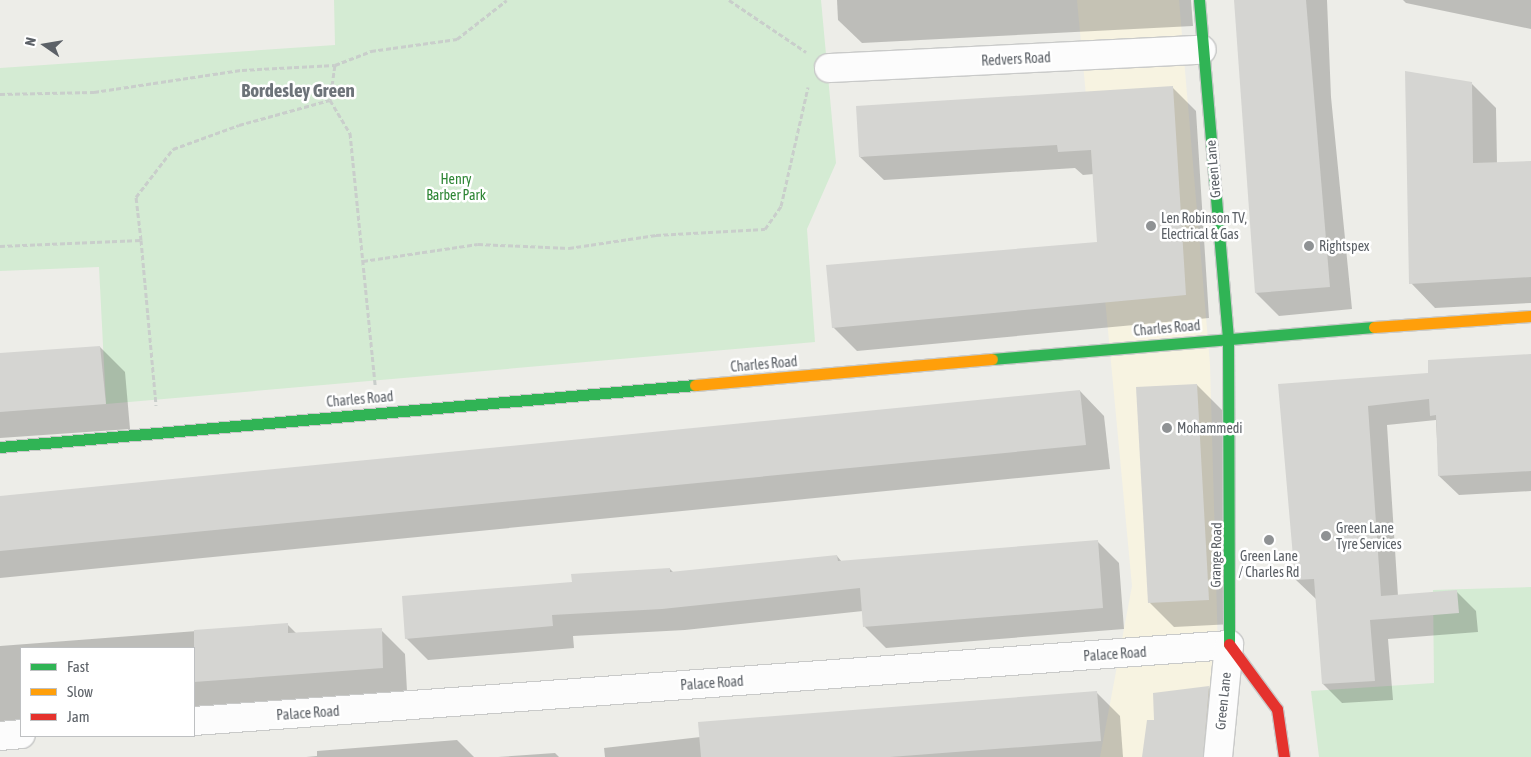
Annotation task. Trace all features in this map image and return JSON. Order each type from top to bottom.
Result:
[{"type":"street","name":"Green Lane","points":[[1199,0],[1228,338]]},
{"type":"street","name":"Redvers Road","points":[[829,68],[1202,50]]},
{"type":"street","name":"Charles Road","points":[[0,447],[1228,338],[1531,316]]},
{"type":"street","name":"Grange Road","points":[[1228,338],[1229,645]]},
{"type":"street","name":"Green Lane","points":[[1218,757],[1229,645]]},
{"type":"street","name":"Palace Road","points":[[195,721],[1229,645]]},
{"type":"street","points":[[1229,645],[1277,709],[1284,757]]},
{"type":"street","points":[[0,736],[20,734]]},
{"type":"path","points":[[0,94],[94,92],[242,70],[335,65],[370,50],[457,39],[508,0]]},
{"type":"path","points":[[363,261],[478,244],[569,248],[656,235],[765,229],[781,206],[810,83],[829,68],[729,0]]},
{"type":"path","points":[[335,65],[330,100],[350,133],[378,413]]},
{"type":"path","points":[[159,432],[136,197],[174,149],[239,125],[330,100]]},
{"type":"path","points":[[0,246],[141,240]]},
{"type":"shaded area","points":[[1077,0],[1179,0],[1210,364],[1219,687],[1209,757],[1100,757],[1132,586]]},
{"type":"green space","name":"Henry Barber Park","points":[[334,0],[821,0],[836,163],[807,229],[815,342],[106,404],[99,267],[0,271],[0,68],[335,45]]},
{"type":"green space","points":[[1531,587],[1531,757],[1319,757],[1311,691],[1434,683],[1433,590]]},
{"type":"building","points":[[1234,0],[1306,0],[1330,287],[1255,293]]},
{"type":"building","points":[[1405,71],[1472,82],[1473,163],[1531,161],[1531,277],[1409,284]]},
{"type":"building","points":[[1173,86],[1186,295],[832,328],[826,265],[1097,242],[1091,150],[1058,152],[1057,145],[859,157],[856,106]]},
{"type":"building","points":[[100,346],[106,404],[0,412],[0,353]]},
{"type":"building","points":[[1531,354],[1531,471],[1438,476],[1436,415],[1430,416],[1429,399],[1368,406],[1381,596],[1457,590],[1459,613],[1370,620],[1375,681],[1322,684],[1314,579],[1295,580],[1278,384],[1428,373],[1428,360]]},
{"type":"building","points":[[1197,384],[1209,600],[1148,603],[1136,387]]},
{"type":"building","points":[[1080,390],[1086,445],[0,551],[0,496]]},
{"type":"building","points":[[1098,540],[1103,608],[863,627],[860,588],[662,609],[552,615],[553,626],[405,639],[402,596],[572,582],[571,574],[670,568],[670,572],[837,555],[838,561]]},
{"type":"building","points":[[288,623],[288,633],[382,628],[383,668],[195,682],[194,630]]},
{"type":"building","points":[[1209,686],[1203,757],[1142,757],[1147,720],[1154,720],[1153,693]]},
{"type":"building","points":[[1097,691],[1101,741],[890,757],[701,757],[698,722]]},
{"type":"traffic: fast","points":[[1199,0],[1228,338],[1229,644]]},
{"type":"traffic: fast","points":[[992,359],[1374,327]]},
{"type":"traffic: fast","points":[[0,447],[695,385]]},
{"type":"traffic: slow","points":[[1374,327],[1531,316]]},
{"type":"traffic: slow","points":[[695,385],[992,359]]},
{"type":"traffic: jam","points":[[1229,644],[1277,709],[1284,757]]},
{"type":"place","name":"Len Robinson TV, Electrical & Gas","points":[[1151,226]]},
{"type":"place","name":"Rightspex","points":[[1309,246]]},
{"type":"place","name":"Mohammedi","points":[[1167,428]]},
{"type":"place","name":"Green Lane Tyre Services","points":[[1326,536]]},
{"type":"place","name":"Green Lane / Charles Rd","points":[[1269,540]]},
{"type":"district","name":"Bordesley Green","points":[[298,91]]}]
